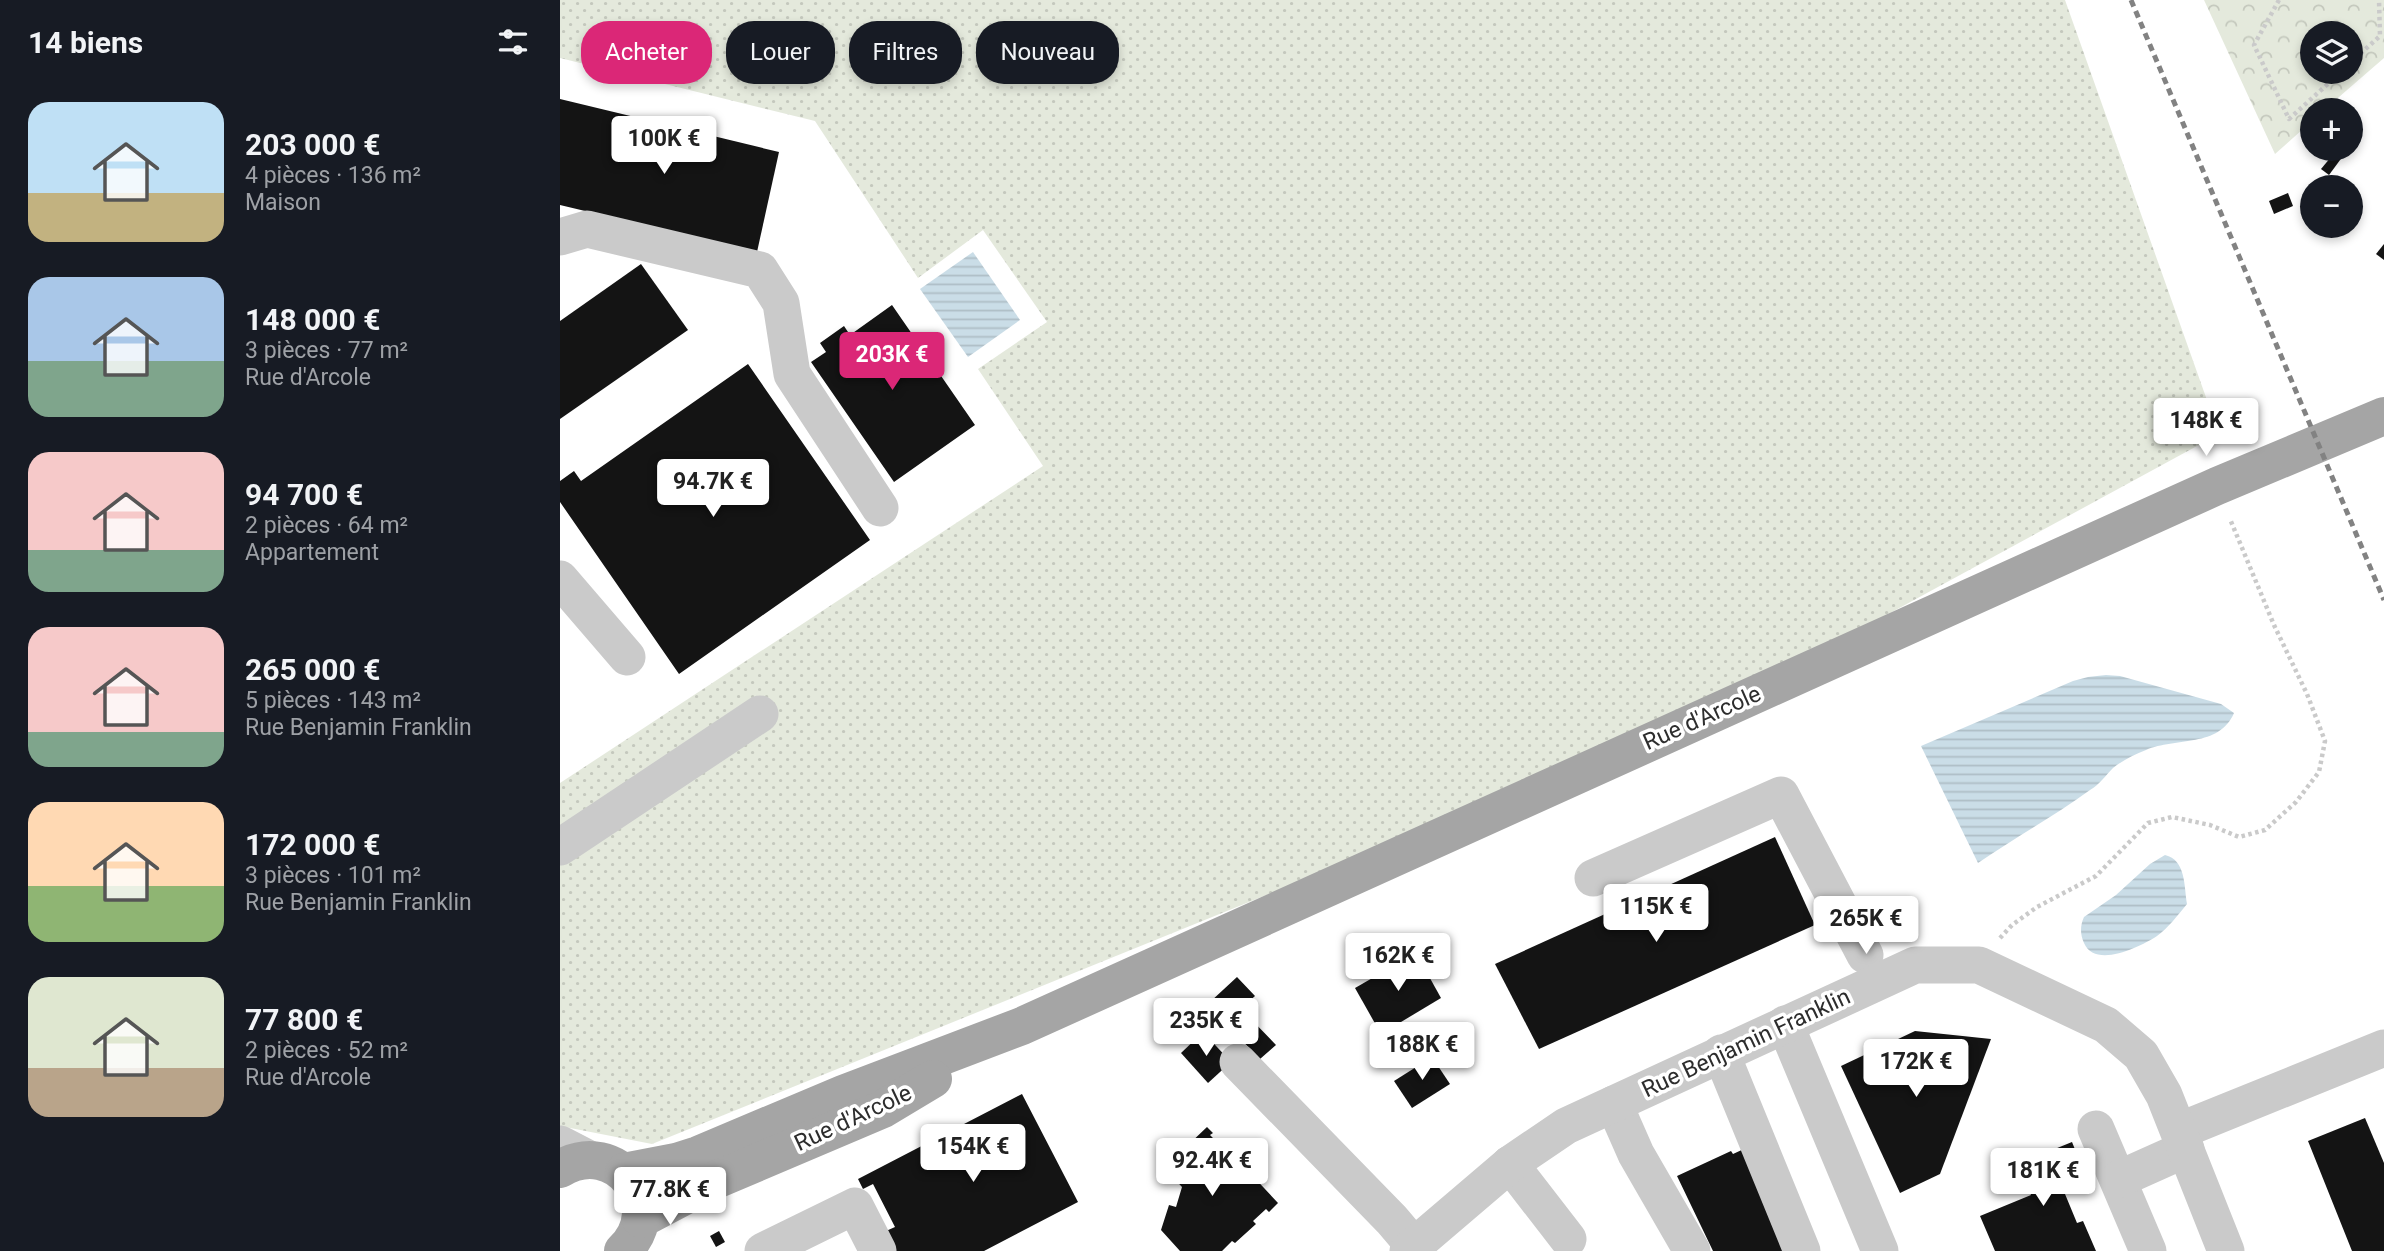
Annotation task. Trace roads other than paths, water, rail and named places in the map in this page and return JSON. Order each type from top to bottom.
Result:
[{"type":"main road","name":"Rue d'Arcole","points":[[624,1172],[698,1155],[843,1094],[1022,1026],[2231,480],[2384,416]]},
{"type":"main road","name":"Rue d'Arcole","points":[[638,1237],[711,1182],[883,1109],[1022,1026]]},
{"type":"main road","points":[[570,1157],[607,1163],[624,1172],[635,1186],[641,1201],[638,1237]]},
{"type":"street","points":[[560,237],[587,229],[760,270],[780,303],[792,374],[880,508]]},
{"type":"street","points":[[560,579],[627,657]]},
{"type":"street","points":[[560,846],[760,714]]},
{"type":"street","points":[[1593,878],[1781,796],[1865,955]]},
{"type":"street","name":"Rue Benjamin Franklin","points":[[1411,1248],[1510,1164],[1566,1126],[1915,965],[1979,965],[2106,1025],[2141,1055],[2164,1094],[2226,1251]]},
{"type":"street","points":[[1786,1024],[1880,1251]]},
{"type":"street","points":[[2119,1178],[2182,1140],[2384,1048]]},
{"type":"street","points":[[1721,1053],[1802,1251]]},
{"type":"street","points":[[1238,1062],[1392,1220],[1411,1248]]},
{"type":"street","points":[[1614,1104],[1636,1154],[1692,1251]]},
{"type":"street","points":[[2096,1129],[2148,1251]]},
{"type":"street","points":[[1510,1164],[1568,1239]]},
{"type":"street","points":[[763,1251],[855,1206],[878,1251]]},
{"type":"water","points":[[973,252],[1020,320],[968,357],[920,289]]},
{"type":"water","points":[[2106,675],[2120,676],[2221,704],[2234,713],[2218,732],[2207,737],[2158,746],[2125,760],[2113,768],[2094,788],[1978,863],[1921,746],[2073,681]]},
{"type":"water","points":[[2165,855],[2177,862],[2180,868],[2187,904],[2161,933],[2149,941],[2129,950],[2107,955],[2090,951],[2081,933],[2084,917]]},
{"type":"railway","points":[[2131,0],[2384,600]]}]
